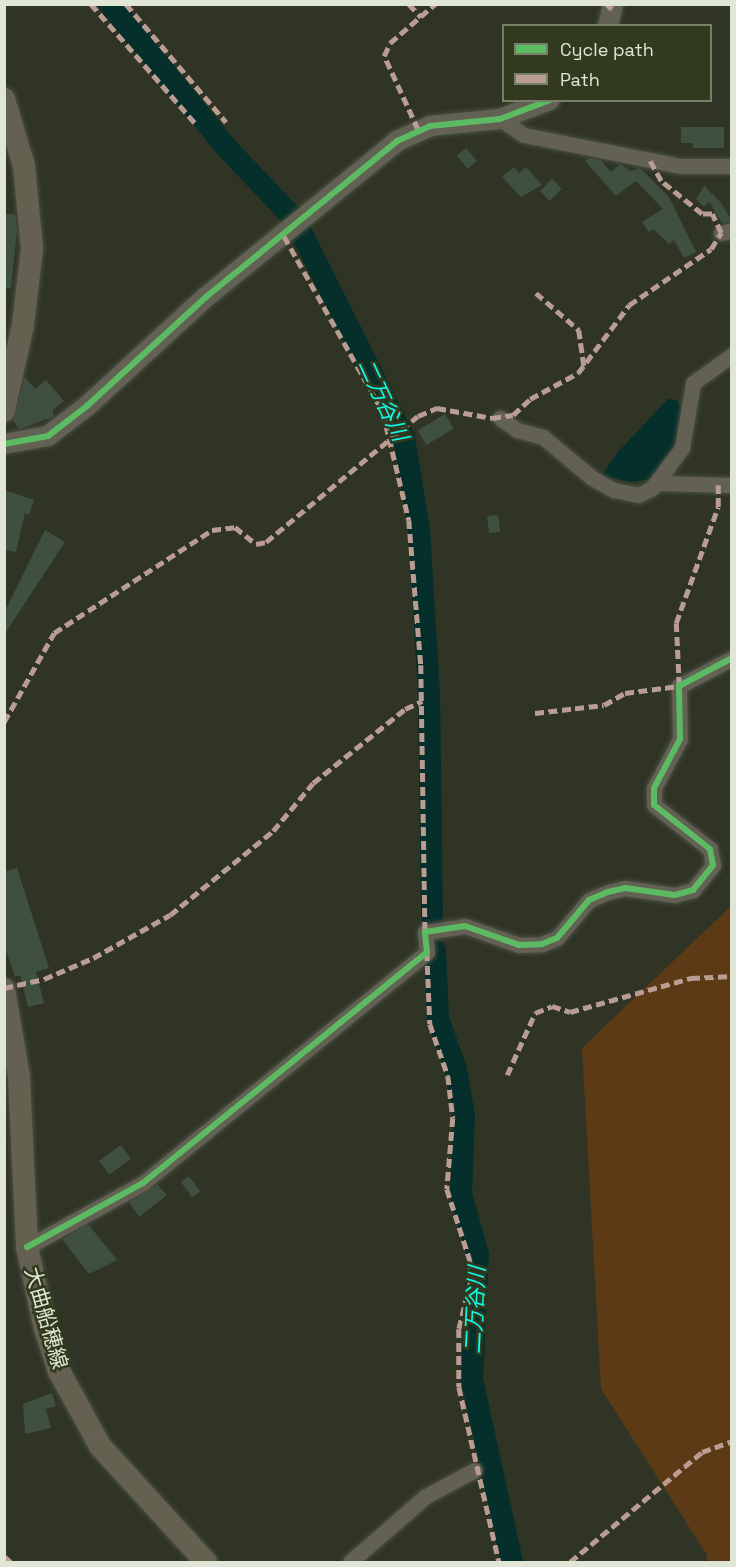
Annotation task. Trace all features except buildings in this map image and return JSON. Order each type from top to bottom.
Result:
[{"type":"main road","points":[[4,99],[24,166],[32,249],[23,325],[4,411]]},
{"type":"main road","name":"大曲船穂線","points":[[6,1002],[19,1077],[27,1247],[45,1329],[59,1371],[100,1446],[206,1563]]},
{"type":"street","points":[[608,24],[613,4]]},
{"type":"street","points":[[4,444],[48,436],[79,412],[177,322],[397,141],[418,130],[500,119],[545,102]]},
{"type":"street","points":[[500,119],[524,135],[681,166],[732,166]]},
{"type":"street","points":[[500,418],[517,430],[543,437],[592,478],[614,490],[639,495],[656,483],[682,448],[693,383],[732,355]]},
{"type":"street","points":[[656,483],[732,484]]},
{"type":"street","points":[[27,1247],[145,1182],[427,952],[425,932],[465,926],[519,945],[542,944],[557,938],[589,900],[608,892],[625,888],[675,895],[693,890],[713,865],[710,849],[654,805],[654,788],[680,739],[679,686],[732,658]]},
{"type":"street","points":[[350,1563],[426,1496],[475,1470]]},
{"type":"shaded area","points":[[731,906],[732,1562],[707,1562],[707,1555],[601,1389],[582,1048]]},
{"type":"water","points":[[668,399],[677,400],[681,407],[682,433],[654,474],[648,480],[630,482],[603,474],[617,453]]},
{"type":"waterway","name":"二万谷川","points":[[110,4],[226,147],[295,220],[404,438],[419,530],[429,695],[432,915]]},
{"type":"waterway","name":"二万谷川","points":[[435,951],[438,1018],[456,1070],[464,1116],[461,1194],[478,1255],[472,1379],[512,1562]]},
{"type":"marked path","points":[[91,4],[196,124]]},
{"type":"marked path","points":[[126,4],[226,122]]},
{"type":"marked path","points":[[409,4],[421,17]]},
{"type":"marked path","points":[[418,130],[384,56],[390,43],[435,4]]},
{"type":"marked path","points":[[607,4],[612,9]]},
{"type":"marked path","points":[[4,722],[54,633],[212,530],[235,527],[256,544],[266,542],[418,416],[437,408],[492,418],[513,415],[530,399],[578,373],[629,305],[711,249],[721,233],[712,214],[702,214],[661,181],[648,158]]},
{"type":"marked path","points":[[284,236],[383,412],[409,520],[421,665],[425,932]]},
{"type":"marked path","points":[[536,293],[579,330],[584,366]]},
{"type":"marked path","points":[[535,713],[604,705],[625,693],[679,686],[676,623],[718,507],[718,485]]},
{"type":"marked path","points":[[4,988],[44,979],[93,958],[170,915],[273,831],[313,783],[405,709],[422,701]]},
{"type":"marked path","points":[[427,952],[430,1024],[448,1076],[453,1118],[447,1189],[470,1260],[471,1281],[459,1329],[459,1387],[499,1562]]},
{"type":"marked path","points":[[507,1075],[535,1013],[552,1006],[570,1012],[691,978],[732,976]]},
{"type":"marked path","points":[[570,1562],[702,1452],[732,1441]]},
{"type":"marked path","points":[[4,1556],[11,1562]]},
{"type":"cycle path","points":[[4,444],[48,436],[87,406],[206,297],[397,141],[430,126],[500,119],[545,102]]},
{"type":"cycle path","points":[[27,1247],[143,1183],[427,952],[425,932],[465,926],[519,945],[542,944],[557,938],[589,900],[608,892],[625,888],[675,895],[693,890],[713,865],[710,849],[654,805],[654,788],[680,739],[679,686],[732,658]]}]
